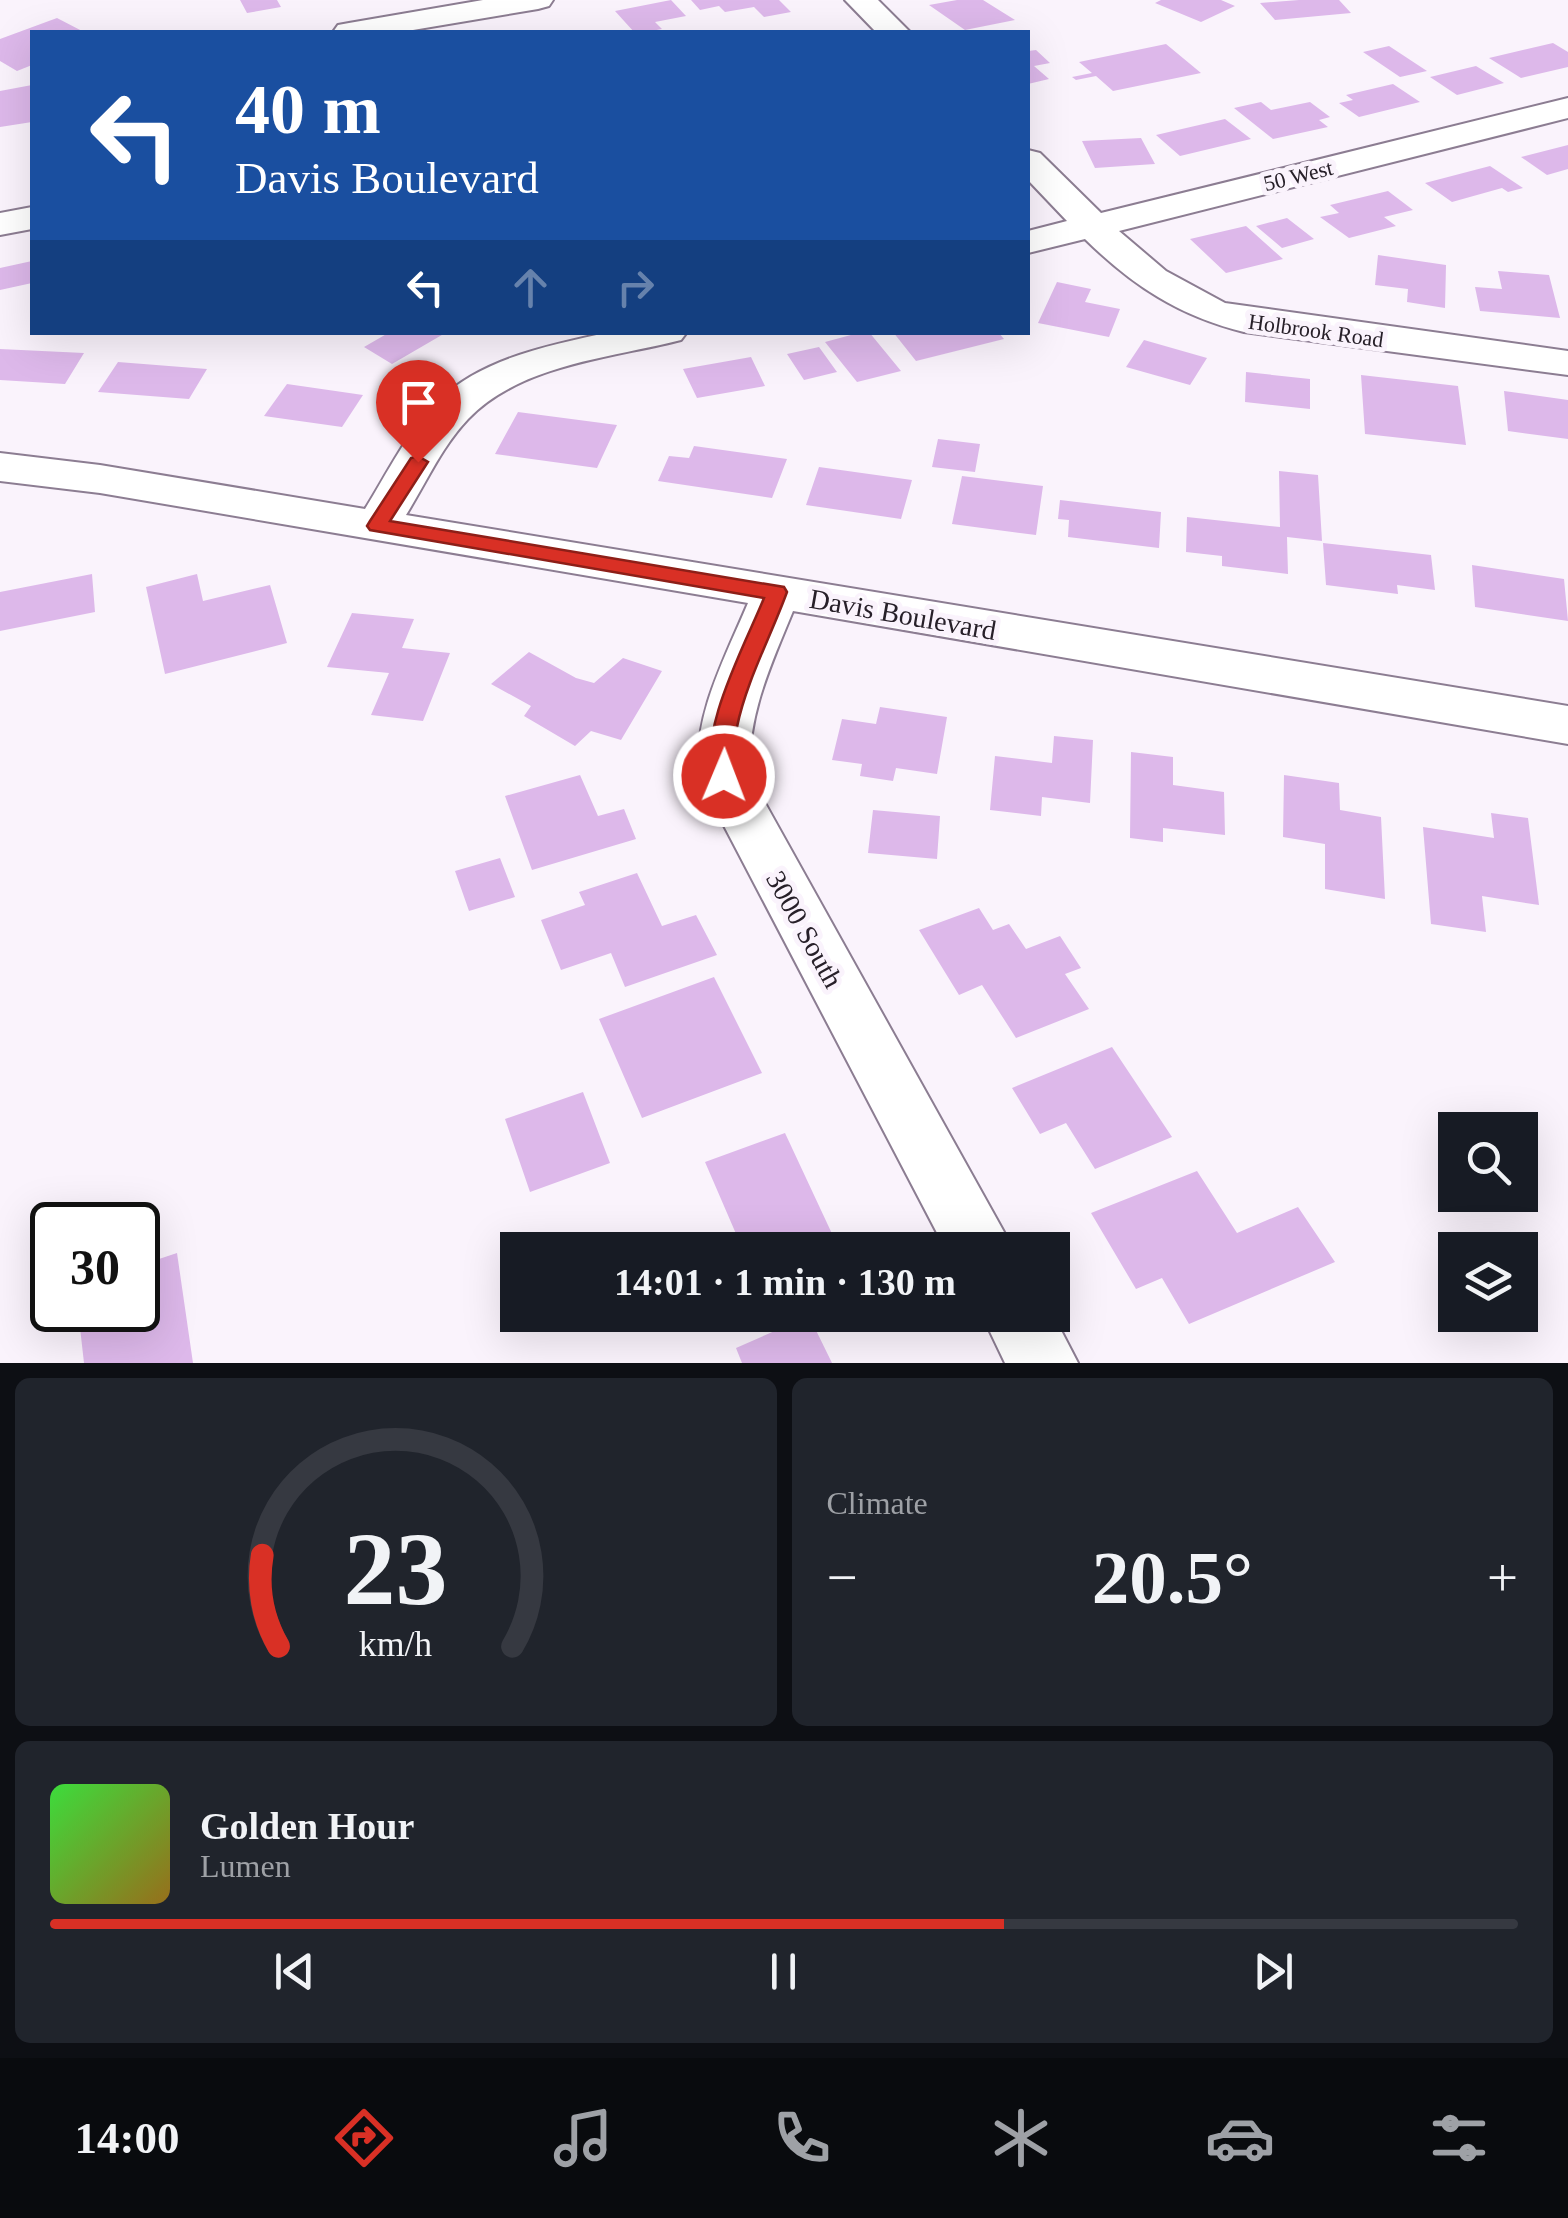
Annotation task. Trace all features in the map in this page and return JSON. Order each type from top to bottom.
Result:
[{"type":"street","points":[[352,0],[359,30]]},
{"type":"street","points":[[365,30],[538,0]]},
{"type":"street","points":[[860,0],[892,30]]},
{"type":"street","name":"50 West","points":[[1030,242],[1568,108]]},
{"type":"street","name":"Holbrook Road","points":[[1030,162],[1164,290],[1195,307],[1228,318],[1568,363]]},
{"type":"street","points":[[0,224],[30,218]]},
{"type":"street","points":[[377,526],[451,412],[475,391],[524,368],[655,335]]},
{"type":"street","name":"Davis Boulevard","points":[[0,467],[377,526],[1568,726]]},
{"type":"street","name":"3000 South","points":[[776,592],[726,725],[721,758],[724,776],[971,1232]]},
{"type":"street","points":[[1025,1332],[1042,1363]]},
{"type":"building","points":[[240,0],[277,0],[281,7],[247,13]]},
{"type":"building","points":[[671,0],[686,16],[655,22],[662,29],[632,30],[615,11]]},
{"type":"building","points":[[691,0],[779,0],[791,12],[764,17],[754,7],[725,12],[719,6],[700,10]]},
{"type":"building","points":[[983,0],[1015,20],[965,30],[929,5]]},
{"type":"building","points":[[1221,0],[1235,6],[1201,22],[1155,3]]},
{"type":"building","points":[[1339,0],[1351,13],[1275,20],[1260,3]]},
{"type":"building","points":[[57,18],[80,30],[30,30],[30,66],[17,71],[0,61],[0,39]]},
{"type":"building","points":[[1553,43],[1568,52],[1568,67],[1521,78],[1489,58]]},
{"type":"building","points":[[1166,44],[1201,73],[1113,91],[1096,76],[1076,80],[1072,77],[1092,73],[1079,62]]},
{"type":"building","points":[[1389,46],[1427,71],[1400,77],[1363,52]]},
{"type":"building","points":[[1036,50],[1050,63],[1034,66],[1049,79],[1030,84],[1030,51]]},
{"type":"building","points":[[1476,66],[1504,83],[1457,95],[1430,77]]},
{"type":"building","points":[[1393,84],[1420,102],[1359,117],[1339,103],[1353,100],[1346,95]]},
{"type":"building","points":[[30,85],[30,122],[0,127],[0,91]]},
{"type":"building","points":[[1261,102],[1271,110],[1310,102],[1330,117],[1319,120],[1328,127],[1273,139],[1234,108]]},
{"type":"building","points":[[1225,119],[1251,139],[1180,156],[1156,135]]},
{"type":"building","points":[[1141,138],[1155,164],[1095,168],[1082,141]]},
{"type":"building","points":[[1568,145],[1568,169],[1547,175],[1521,157]]},
{"type":"building","points":[[1490,166],[1523,188],[1508,192],[1502,188],[1452,202],[1425,183]]},
{"type":"building","points":[[1388,191],[1413,210],[1384,217],[1396,226],[1349,238],[1320,217],[1339,213],[1330,205]]},
{"type":"building","points":[[1287,218],[1314,239],[1282,248],[1256,226]]},
{"type":"building","points":[[1246,226],[1283,259],[1226,273],[1190,239]]},
{"type":"building","points":[[1378,255],[1446,265],[1445,308],[1407,302],[1408,289],[1375,285]]},
{"type":"building","points":[[30,261],[30,283],[0,290],[0,268]]},
{"type":"building","points":[[1498,271],[1549,275],[1560,318],[1480,311],[1475,287],[1502,289]]},
{"type":"building","points":[[1057,282],[1091,289],[1085,302],[1120,309],[1109,337],[1038,323]]},
{"type":"building","points":[[385,335],[442,335],[392,364],[364,347]]},
{"type":"building","points":[[851,335],[871,335],[901,371],[857,382],[825,342]]},
{"type":"building","points":[[895,335],[1001,335],[1004,339],[916,361]]},
{"type":"building","points":[[1144,340],[1207,358],[1190,385],[1126,367]]},
{"type":"building","points":[[819,347],[837,372],[804,380],[787,354]]},
{"type":"building","points":[[0,349],[84,353],[65,384],[0,380]]},
{"type":"building","points":[[751,357],[765,386],[697,398],[683,369]]},
{"type":"building","points":[[118,362],[207,369],[189,399],[98,392]]},
{"type":"building","points":[[1246,372],[1310,379],[1310,409],[1245,402]]},
{"type":"building","points":[[1361,375],[1458,386],[1466,445],[1365,434]]},
{"type":"building","points":[[287,384],[363,395],[342,427],[264,416]]},
{"type":"building","points":[[1504,391],[1568,400],[1568,439],[1508,431]]},
{"type":"building","points":[[518,412],[617,425],[597,468],[495,454]]},
{"type":"building","points":[[938,439],[980,444],[975,472],[932,467]]},
{"type":"building","points":[[694,446],[787,459],[772,498],[658,481],[669,456],[689,458]]},
{"type":"building","points":[[819,467],[912,480],[901,519],[806,505]]},
{"type":"building","points":[[1279,471],[1318,475],[1322,541],[1287,537],[1288,574],[1222,566],[1222,556],[1186,552],[1187,517],[1280,527]]},
{"type":"building","points":[[962,476],[1043,486],[1036,535],[952,524]]},
{"type":"building","points":[[1060,500],[1161,512],[1159,548],[1068,537],[1069,520],[1058,519]]},
{"type":"building","points":[[1323,543],[1431,555],[1435,590],[1397,585],[1398,594],[1326,585]]},
{"type":"building","points":[[1472,565],[1564,579],[1568,621],[1475,607]]},
{"type":"building","points":[[92,574],[95,612],[0,631],[0,592]]},
{"type":"building","points":[[197,574],[203,601],[270,585],[287,643],[165,674],[146,587]]},
{"type":"building","points":[[352,613],[414,619],[402,648],[450,653],[423,721],[371,715],[389,673],[327,667]]},
{"type":"building","points":[[529,652],[576,678],[594,683],[623,658],[662,671],[621,740],[591,731],[575,746],[524,716],[531,706],[491,684]]},
{"type":"building","points":[[880,707],[947,717],[937,774],[896,768],[893,781],[860,776],[862,764],[832,760],[842,719],[876,724]]},
{"type":"building","points":[[1054,736],[1093,740],[1090,803],[1042,797],[1041,816],[990,810],[995,756],[1052,763]]},
{"type":"building","points":[[1131,752],[1173,757],[1173,785],[1224,792],[1225,835],[1163,828],[1163,842],[1130,838]]},
{"type":"building","points":[[580,775],[598,816],[624,809],[636,839],[532,870],[505,796]]},
{"type":"building","points":[[1284,775],[1339,783],[1340,810],[1381,817],[1385,899],[1325,889],[1325,844],[1283,837]]},
{"type":"building","points":[[873,810],[940,816],[937,859],[868,853]]},
{"type":"building","points":[[1491,813],[1528,818],[1539,905],[1482,896],[1486,932],[1431,924],[1423,827],[1494,838]]},
{"type":"building","points":[[500,858],[515,897],[469,911],[455,871]]},
{"type":"building","points":[[637,873],[662,926],[696,915],[717,955],[625,987],[611,953],[561,970],[541,920],[585,905],[579,892]]},
{"type":"building","points":[[979,908],[993,930],[1009,924],[1026,949],[1060,936],[1081,968],[1065,974],[1089,1009],[1016,1038],[982,985],[959,995],[919,930]]},
{"type":"building","points":[[714,977],[762,1073],[642,1118],[599,1019]]},
{"type":"building","points":[[1112,1047],[1172,1137],[1095,1169],[1066,1123],[1040,1134],[1012,1088]]},
{"type":"building","points":[[583,1092],[610,1163],[530,1192],[505,1119]]},
{"type":"building","points":[[785,1133],[831,1232],[735,1232],[705,1162]]},
{"type":"building","points":[[1197,1171],[1237,1233],[1298,1207],[1335,1262],[1189,1324],[1162,1278],[1136,1289],[1091,1213]]},
{"type":"building","points":[[177,1253],[193,1363],[84,1363],[80,1332],[160,1332],[160,1259]]},
{"type":"building","points":[[772,1332],[817,1332],[832,1363],[742,1363],[736,1348]]},
{"type":"route","points":[[418,462],[377,526],[776,592],[726,725],[721,758],[724,776]]}]
